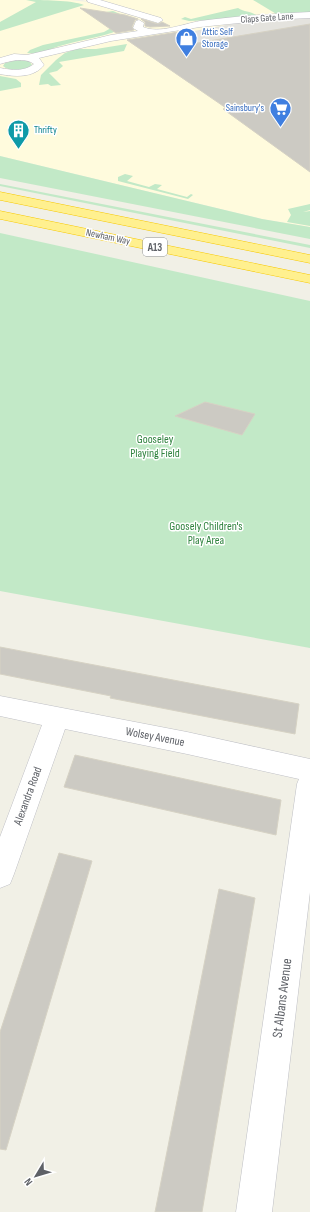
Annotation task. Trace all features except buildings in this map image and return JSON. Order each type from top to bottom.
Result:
[{"type":"highway","name":"Newham Way","points":[[0,196],[310,259]]},
{"type":"highway","name":"Newham Way","points":[[0,215],[310,279]]},
{"type":"street","points":[[91,0],[167,24]]},
{"type":"street","points":[[112,38],[138,26],[135,16],[128,11]]},
{"type":"street","name":"Claps Gate Lane","points":[[167,24],[156,32],[145,31],[138,26],[148,21],[167,24],[200,24],[267,17],[310,15]]},
{"type":"street","points":[[3,59],[27,58],[112,38],[156,32]]},
{"type":"street","points":[[0,71],[14,73],[34,70],[63,49]]},
{"type":"street","points":[[27,58],[37,61],[39,65]]},
{"type":"street","name":"Wolsey Avenue","points":[[0,706],[187,743],[310,770]]},
{"type":"street","name":"Alexandra Road","points":[[0,874],[57,718]]},
{"type":"street","name":"St Albans Avenue","points":[[254,1212],[310,784]]},
{"type":"shaded area","points":[[0,0],[70,0],[88,2],[83,0],[270,0],[310,61],[310,227],[262,219],[0,156]]},
{"type":"shaded area","points":[[310,14],[310,61],[189,83],[131,43],[278,15]]},
{"type":"green space","points":[[26,0],[64,1],[84,5],[0,31],[0,22],[36,2]]},
{"type":"green space","points":[[253,0],[310,0],[310,14],[278,15]]},
{"type":"green space","points":[[238,8],[256,15],[214,20],[189,21],[181,19],[185,17],[191,19]]},
{"type":"green space","points":[[113,11],[120,14],[119,30],[62,45],[43,52],[27,53],[30,50],[43,45],[104,32],[111,28],[106,12]]},
{"type":"green space","points":[[127,44],[124,51],[59,62],[63,66],[57,71],[49,73],[61,85],[39,85],[41,75],[65,53],[76,49],[96,49]]},
{"type":"green space","points":[[17,60],[29,61],[32,65],[22,70],[13,70],[3,66],[5,63]]},
{"type":"green space","points":[[0,76],[16,79],[21,83],[21,87],[0,91]]},
{"type":"green space","points":[[0,156],[262,219],[310,227],[310,239],[0,178]]},
{"type":"green space","points":[[125,174],[133,176],[127,181],[149,187],[155,184],[162,185],[157,189],[187,197],[191,194],[193,195],[188,199],[118,181],[118,177]]},
{"type":"green space","points":[[0,184],[310,245],[310,248],[0,186]]},
{"type":"green space","points":[[310,204],[310,210],[303,212],[310,211],[310,226],[287,222],[291,215],[288,209]]},
{"type":"green space","name":"Gooseley Playing Field","points":[[0,233],[310,301],[310,648],[0,591]]},
{"type":"place","name":"Attic Self Storage","points":[[186,58]]},
{"type":"place","name":"Sainsbury's","points":[[280,128]]},
{"type":"place","name":"Thrifty","points":[[18,150]]},
{"type":"park label","name":"Goosely Children's Play Area","points":[[206,533]]}]
